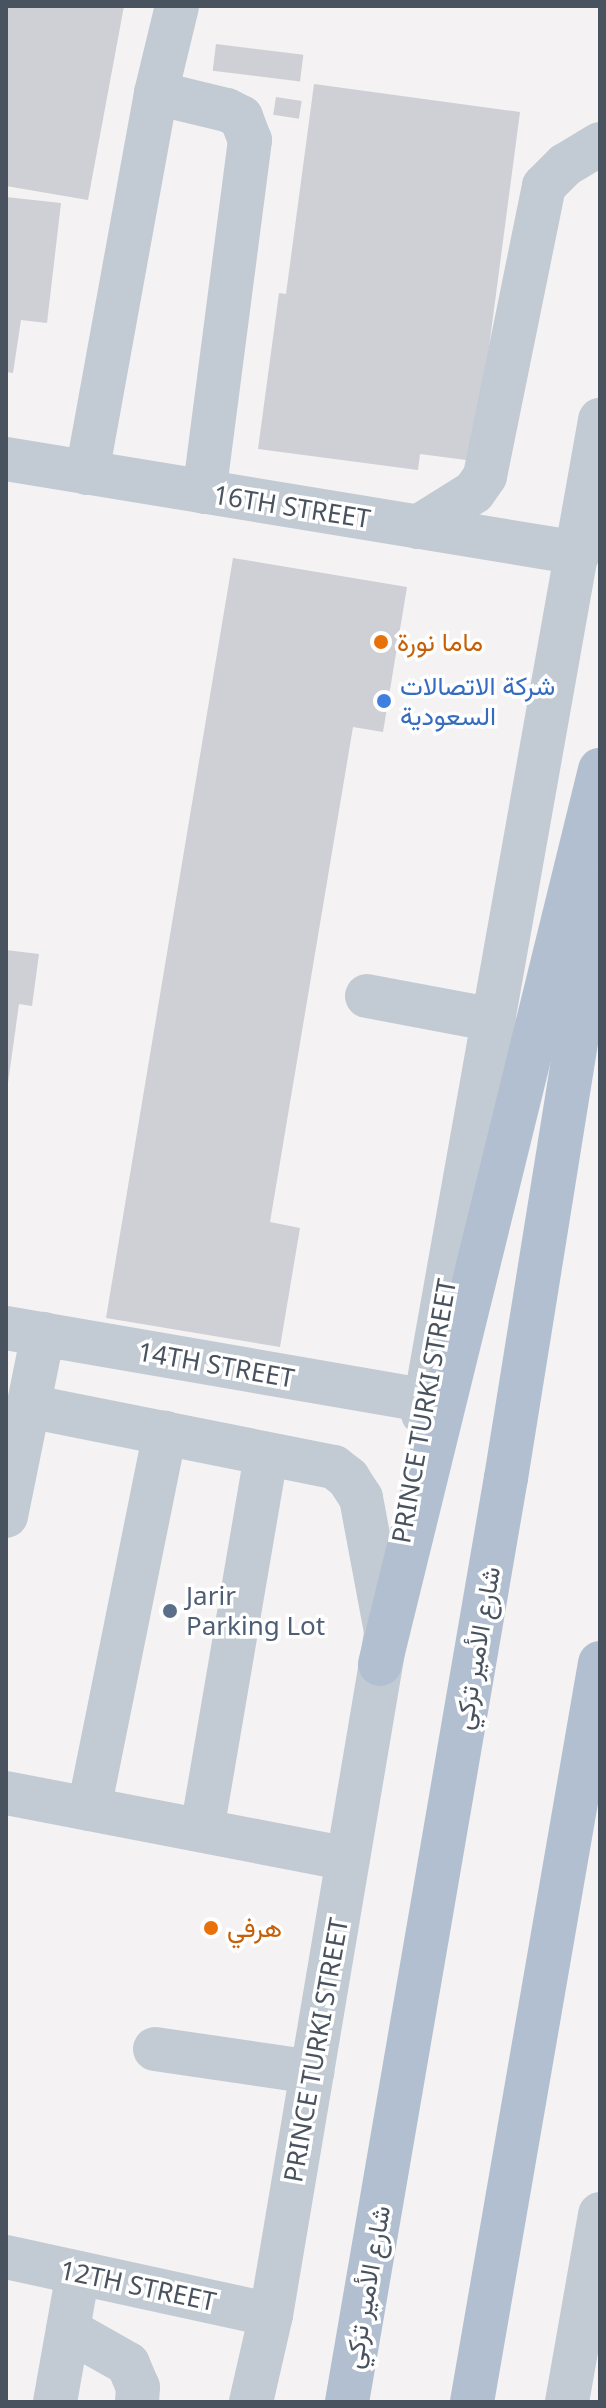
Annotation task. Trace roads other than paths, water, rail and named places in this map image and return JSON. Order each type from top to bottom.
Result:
[{"type":"main road","points":[[383,1647],[600,770]]},
{"type":"main road","name":"شارع الأمير تركي","points":[[347,2402],[506,1478],[600,893]]},
{"type":"main road","points":[[472,2402],[600,1663]]},
{"type":"street","points":[[87,473],[156,93],[177,6]]},
{"type":"street","points":[[156,93],[227,110],[241,117],[250,140],[204,492]]},
{"type":"street","points":[[418,527],[474,492],[485,476],[544,186],[565,165],[600,144]]},
{"type":"street","name":"PRINCE TURKI STREET","points":[[251,2402],[271,2315],[425,1400],[600,420]]},
{"type":"street","name":"16TH STREET","points":[[6,459],[578,553]]},
{"type":"street","points":[[367,996],[494,1020]]},
{"type":"street","points":[[6,1516],[28,1406],[24,1331]]},
{"type":"street","name":"14TH STREET","points":[[24,1331],[425,1400]]},
{"type":"street","points":[[28,1406],[334,1467],[348,1478],[366,1520],[383,1647]]},
{"type":"street","points":[[89,1809],[165,1433]]},
{"type":"street","points":[[202,1830],[266,1454]]},
{"type":"street","points":[[6,1793],[348,1859]]},
{"type":"street","points":[[155,2049],[312,2072]]},
{"type":"street","points":[[567,2402],[600,2214]]},
{"type":"street","name":"12TH STREET","points":[[6,2257],[271,2315]]},
{"type":"street","points":[[55,2402],[78,2273]]},
{"type":"street","points":[[68,2330],[128,2364],[138,2387],[137,2402]]},
{"type":"place","name":"ماما نورة","points":[[381,642]]},
{"type":"place","name":"شركة الاتصالات السعودية","points":[[384,701]]},
{"type":"place","name":"Jarir Parking Lot","points":[[170,1611]]},
{"type":"place","name":"هرفي","points":[[211,1928]]}]
